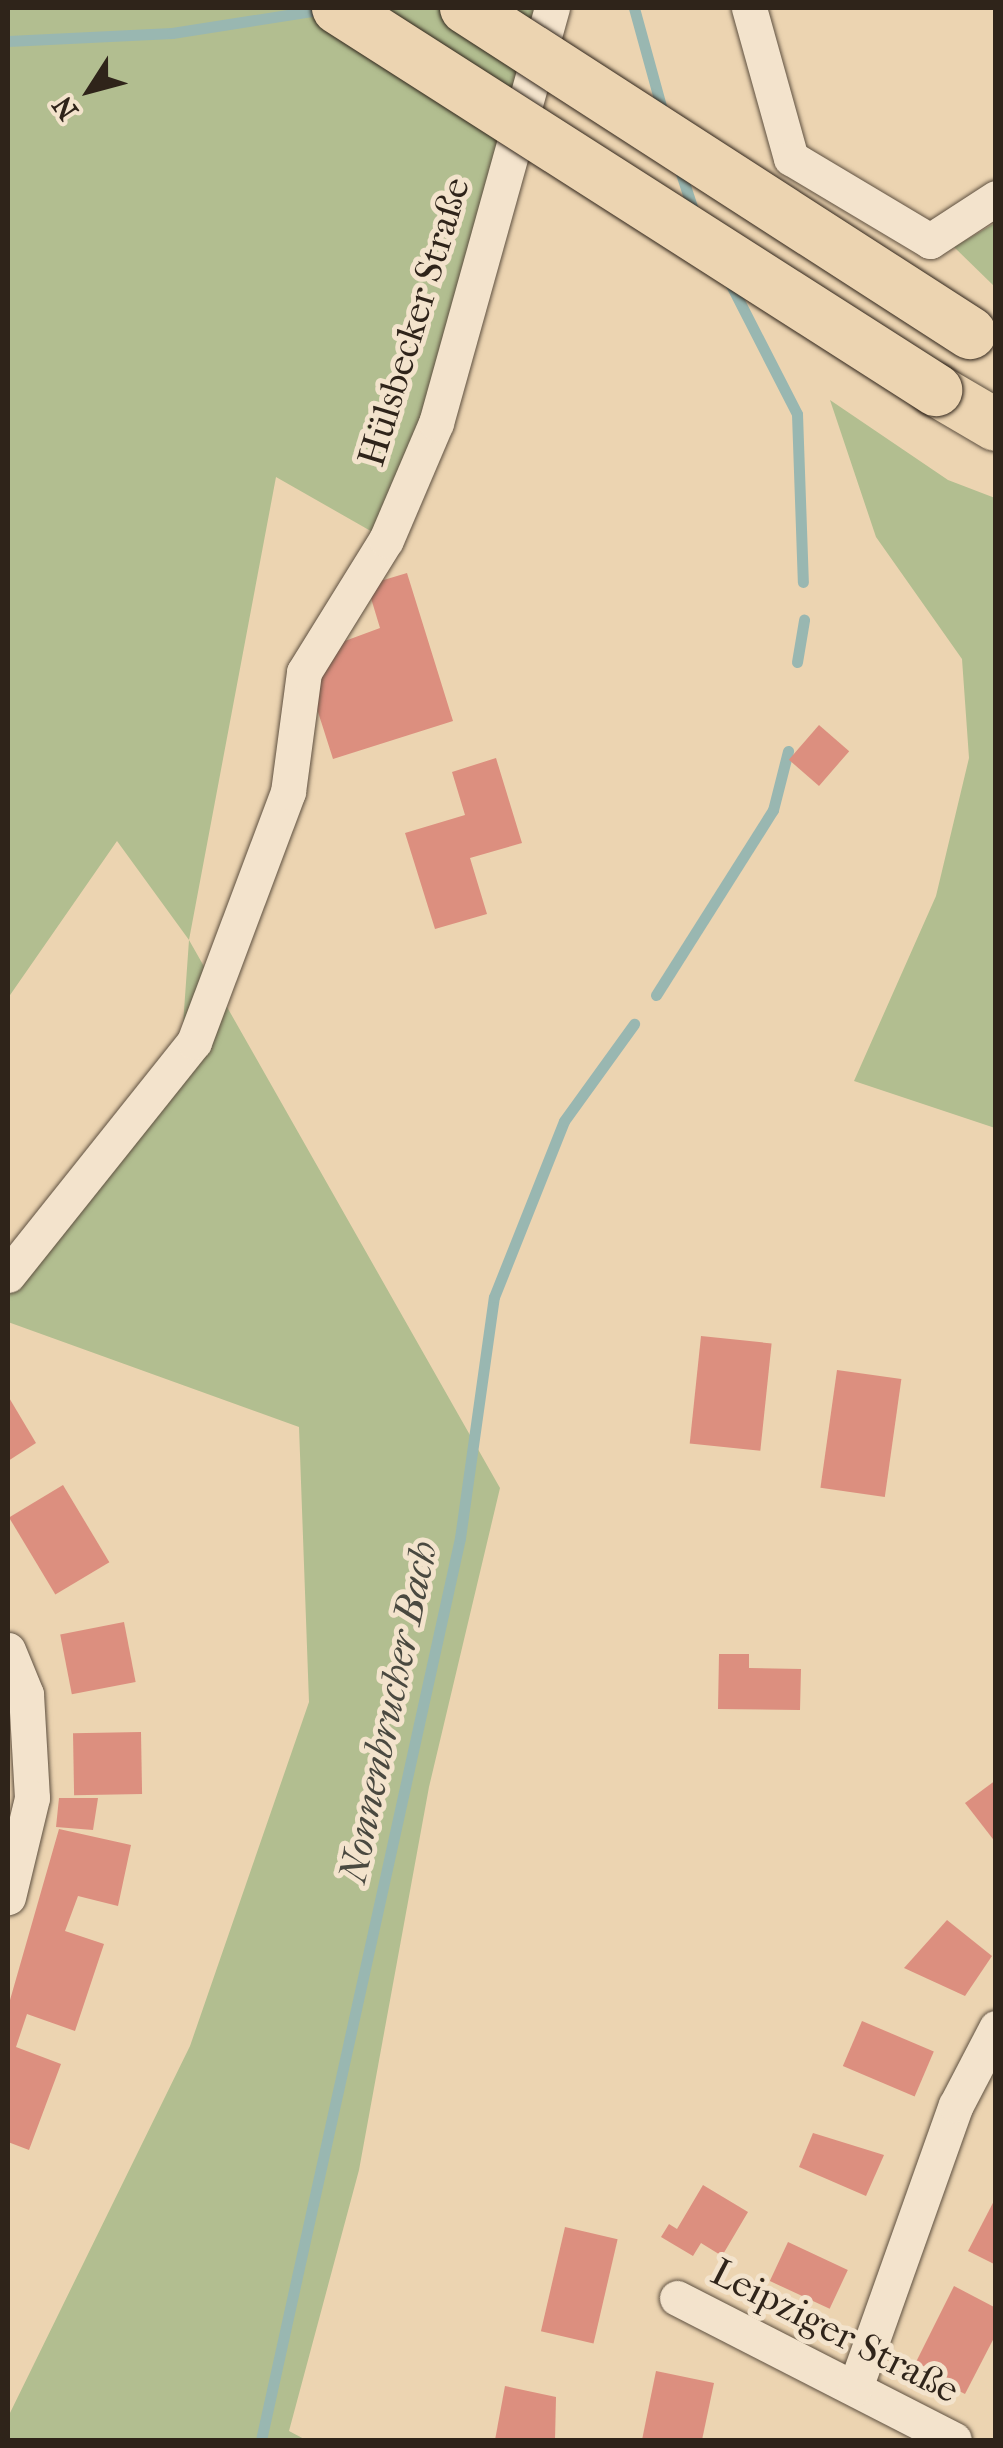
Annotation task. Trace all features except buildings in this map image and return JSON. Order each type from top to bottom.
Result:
[{"type":"highway","points":[[338,8],[996,425]]},
{"type":"highway","points":[[466,8],[983,341]]},
{"type":"street","name":"Hülsbecker Straße","points":[[8,1276],[194,1042],[288,792],[304,672],[386,540],[436,424],[552,8]]},
{"type":"street","points":[[749,8],[791,158],[930,241],[996,198]]},
{"type":"street","points":[[8,1650],[26,1694],[32,1798],[8,1896]]},
{"type":"street","points":[[855,2388],[956,2104],[996,2028]]},
{"type":"street","name":"Leipziger Straße","points":[[676,2298],[954,2440]]},
{"type":"green space","points":[[8,8],[550,8],[426,427],[376,534],[276,477],[189,940],[117,841],[8,998]]},
{"type":"green space","points":[[995,223],[995,287],[954,247]]},
{"type":"green space","points":[[830,400],[948,480],[995,498],[995,1128],[854,1081],[936,896],[969,758],[962,659],[876,537]]},
{"type":"green space","points":[[189,940],[500,1488],[429,1787],[359,2170],[289,2431],[306,2440],[8,2440],[8,2417],[190,2046],[309,1702],[299,1427],[8,1322],[8,1257],[182,1039]]},
{"type":"waterway","name":"Nonnenbrucher Bach","points":[[634,8],[663,113]]},
{"type":"waterway","points":[[8,41],[172,33],[326,9]]},
{"type":"waterway","name":"Nonnenbrucher Bach","points":[[678,164],[694,213]]},
{"type":"waterway","name":"Nonnenbrucher Bach","points":[[730,283],[797,414],[803,582]]},
{"type":"waterway","name":"Nonnenbrucher Bach","points":[[797,662],[804,620]]},
{"type":"waterway","name":"Nonnenbrucher Bach","points":[[656,995],[773,810],[788,751]]},
{"type":"waterway","name":"Nonnenbrucher Bach","points":[[261,2440],[460,1538],[494,1297],[564,1121],[634,1024]]}]
